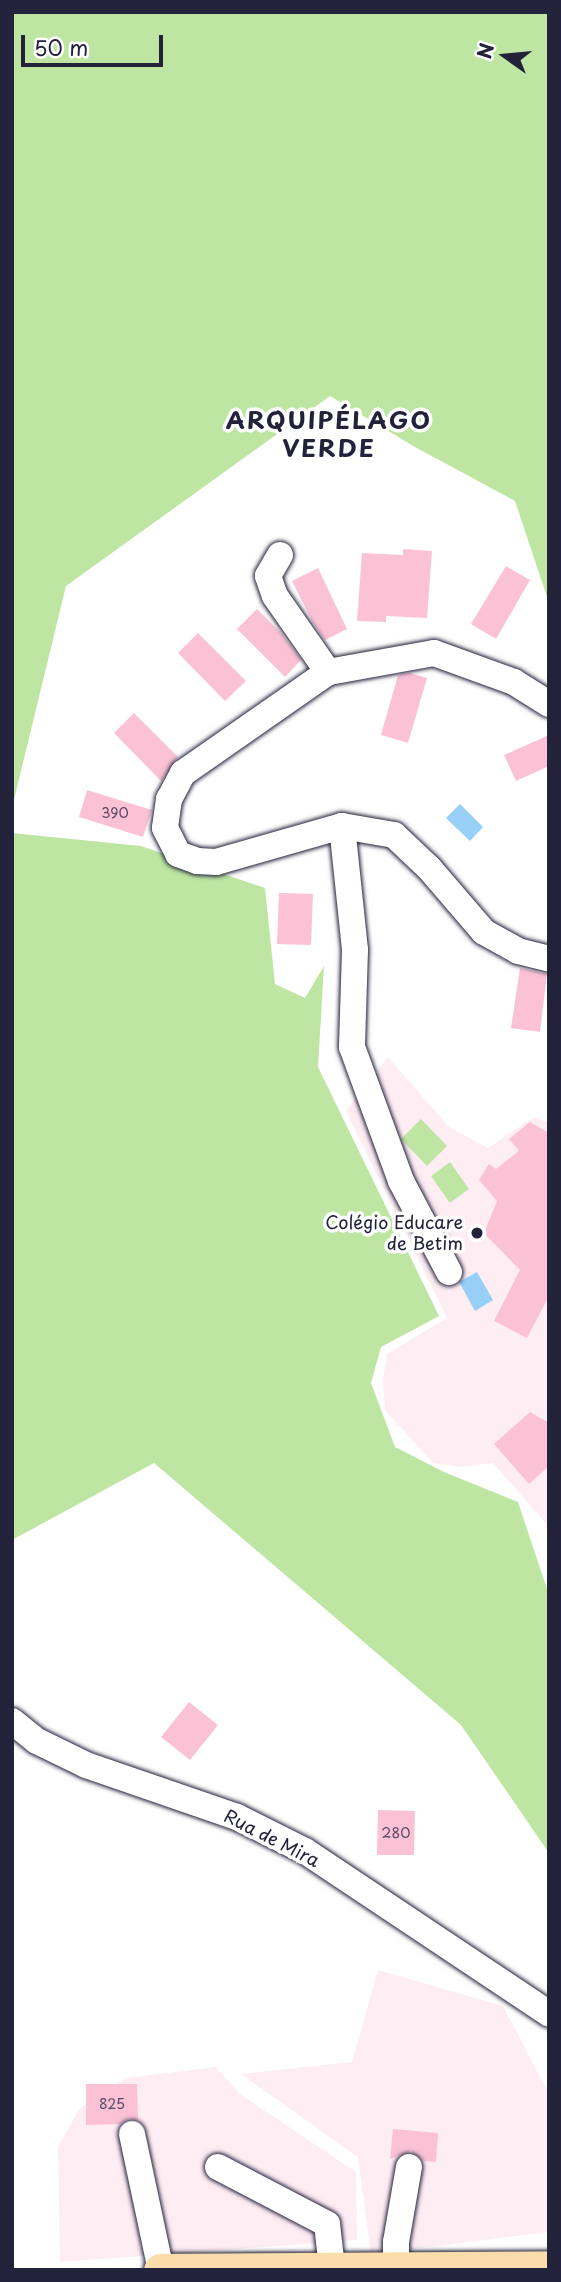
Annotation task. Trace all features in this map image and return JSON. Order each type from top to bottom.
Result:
[{"type":"main road","points":[[160,2270],[549,2267]]},
{"type":"street","points":[[280,555],[268,576],[275,596],[328,672]]},
{"type":"street","points":[[549,704],[514,682],[434,653],[328,672],[183,774],[169,799],[165,828],[178,854],[197,862],[216,862],[342,826],[394,835],[429,868],[484,932],[518,951],[549,959]]},
{"type":"street","points":[[342,826],[355,950],[352,1047],[401,1181],[449,1272]]},
{"type":"street","name":"Rua de Mira","points":[[12,1721],[37,1741],[86,1765],[237,1817],[305,1851],[549,2014]]},
{"type":"street","points":[[132,2134],[160,2270]]},
{"type":"street","points":[[218,2166],[327,2224],[332,2268]]},
{"type":"street","points":[[396,2268],[396,2242],[409,2168]]},
{"type":"shaded area","name":"Colégio Educare de Betim","points":[[388,1057],[449,1127],[488,1148],[534,1117],[549,1123],[549,1527],[493,1463],[461,1467],[433,1463],[385,1410],[383,1380],[387,1354],[447,1318],[346,1111]]},
{"type":"shaded area","points":[[378,1970],[503,2006],[549,2094],[549,2232],[371,2254],[358,2157],[241,2074],[352,2062]]},
{"type":"shaded area","points":[[216,2067],[240,2094],[356,2172],[357,2240],[60,2262],[58,2147],[80,2108],[126,2078]]},
{"type":"green space","points":[[12,12],[549,12],[549,603],[515,501],[415,447],[330,396],[66,586],[12,808]]},
{"type":"green space","points":[[12,833],[141,846],[265,888],[275,984],[305,998],[324,966],[318,1067],[439,1316],[381,1347],[371,1383],[395,1447],[444,1472],[518,1502],[549,1595],[549,1853],[461,1725],[154,1463],[12,1540]]},
{"type":"green space","points":[[421,1119],[447,1146],[427,1166],[401,1139]]},
{"type":"green space","points":[[450,1162],[469,1189],[450,1203],[431,1176]]},
{"type":"water","points":[[460,804],[483,827],[470,841],[446,818]]},
{"type":"water","points":[[477,1272],[493,1300],[475,1311],[459,1282]]},
{"type":"building","points":[[403,549],[432,551],[427,618],[386,616],[386,622],[357,621],[362,553],[403,555]]},
{"type":"building","points":[[506,566],[530,580],[496,639],[471,624]]},
{"type":"building","points":[[318,568],[347,629],[325,640],[292,581]]},
{"type":"building","points":[[257,609],[282,634],[301,660],[285,677],[237,629]]},
{"type":"building","points":[[198,633],[246,681],[225,701],[178,653]]},
{"type":"building","points":[[410,673],[427,678],[408,743],[381,735],[398,675]]},
{"type":"building","points":[[134,713],[178,757],[161,781],[114,733]]},
{"type":"building","points":[[549,735],[549,766],[516,781],[504,755]]},
{"type":"building","points":[[87,790],[152,810],[143,837],[79,817]]},
{"type":"building","points":[[279,893],[313,894],[311,945],[277,944]]},
{"type":"building","points":[[520,968],[547,974],[540,1032],[511,1028]]},
{"type":"building","points":[[530,1122],[549,1133],[549,1296],[527,1338],[494,1321],[520,1270],[484,1233],[497,1201],[479,1180],[489,1164],[496,1169],[519,1151],[509,1139]]},
{"type":"building","points":[[530,1412],[549,1423],[549,1466],[529,1484],[494,1444]]},
{"type":"building","points":[[189,1702],[218,1725],[190,1760],[161,1737]]},
{"type":"building","points":[[378,1810],[415,1811],[414,1855],[377,1855]]},
{"type":"building","points":[[86,2084],[137,2084],[138,2120],[128,2119],[120,2124],[86,2125]]},
{"type":"building","points":[[393,2129],[438,2133],[436,2162],[424,2161],[411,2151],[390,2159]]},
{"type":"place","name":"Colégio Educare de Betim","points":[[477,1233]]},
{"type":"district","name":"ARQUIPÉLAGO VERDE","points":[[329,434]]}]
